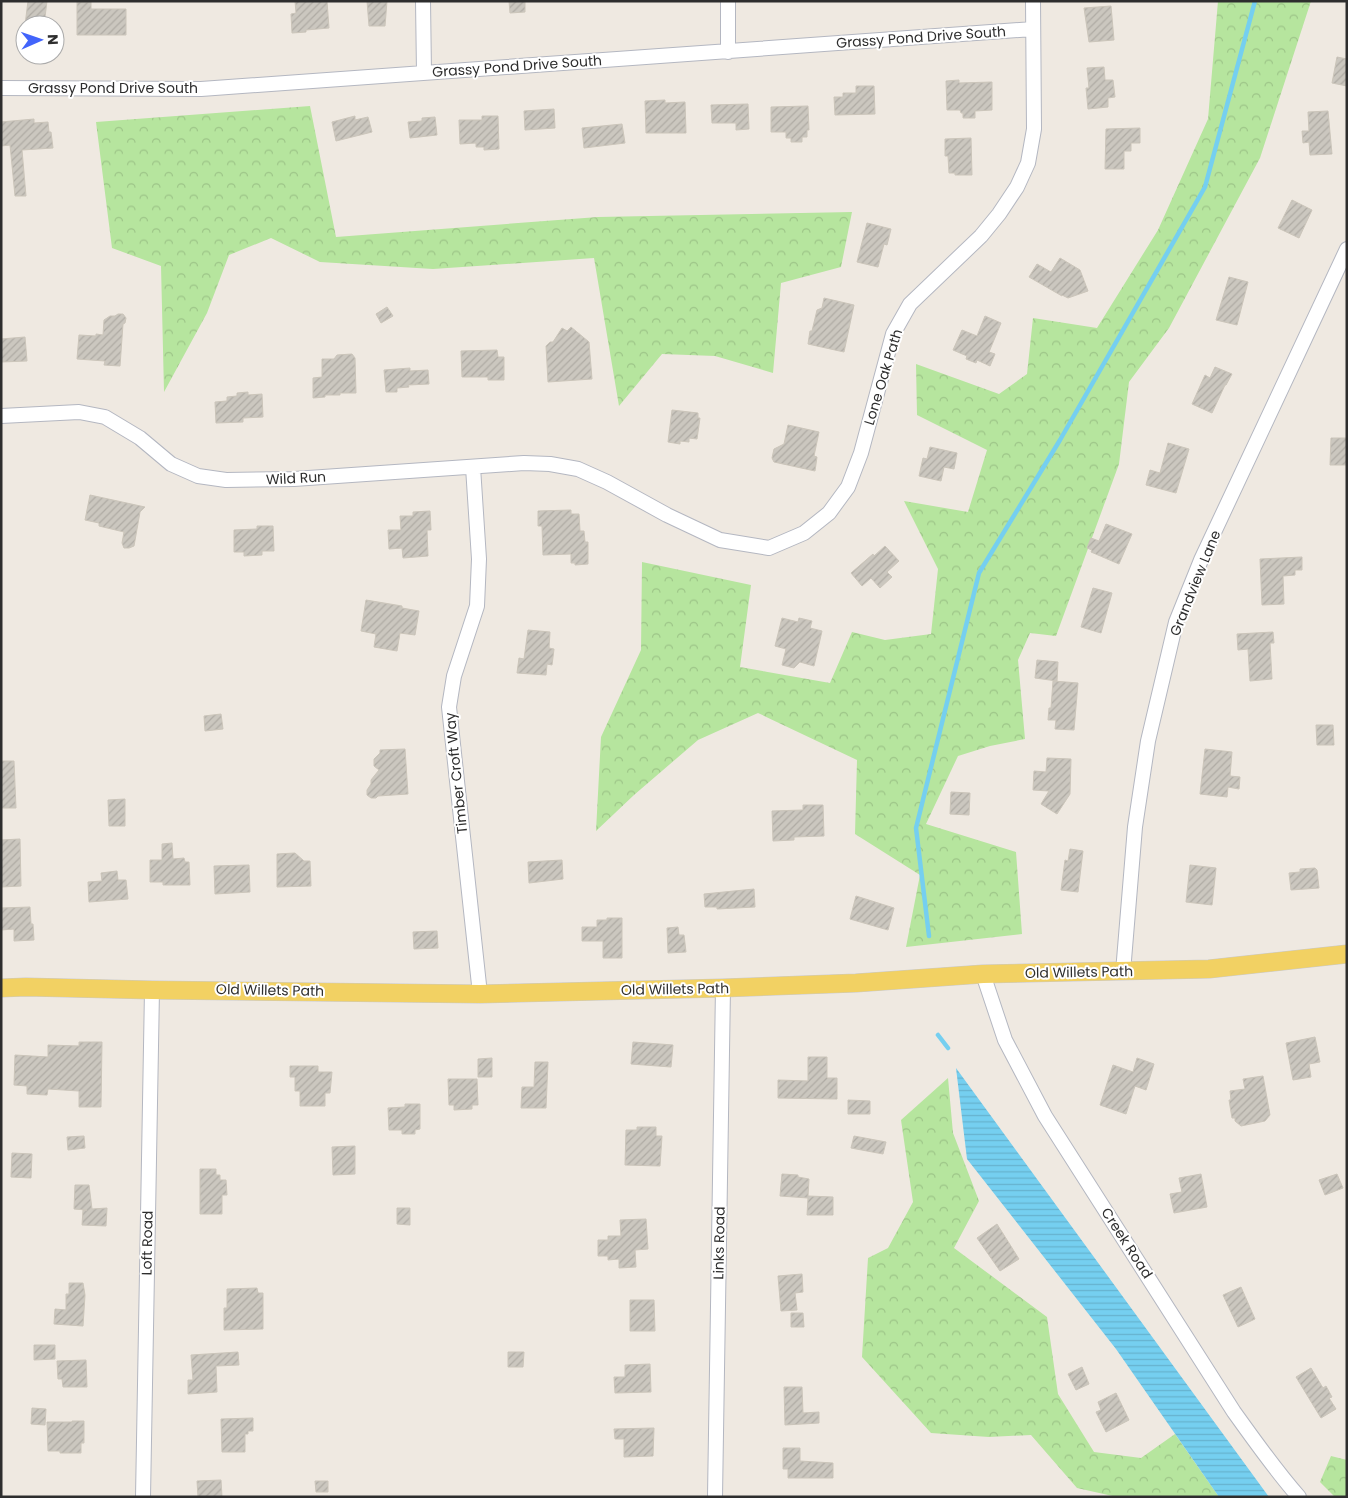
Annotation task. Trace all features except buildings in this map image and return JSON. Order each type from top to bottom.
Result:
[{"type":"main road","name":"Old Willets Path","points":[[1,988],[480,994],[723,988],[983,974],[1209,969],[1347,954]]},
{"type":"street","points":[[423,1],[424,73]]},
{"type":"street","points":[[728,1],[728,52]]},
{"type":"street","name":"Lone Oak Path","points":[[607,482],[667,515],[720,540],[769,548],[804,533],[829,513],[848,487],[861,453],[893,334],[910,304],[981,236],[999,214],[1017,186],[1028,163],[1034,129],[1032,1]]},
{"type":"street","name":"Grassy Pond Drive South","points":[[1,88],[201,89],[1033,30]]},
{"type":"street","name":"Grandview Lane","points":[[1123,972],[1136,827],[1147,750],[1176,622],[1201,560],[1347,249]]},
{"type":"street","name":"Wild Run","points":[[1,416],[79,412],[105,417],[140,438],[171,464],[198,476],[226,480],[294,478],[524,462],[578,469],[607,482]]},
{"type":"street","name":"Timber Croft Way","points":[[473,467],[479,559],[477,606],[454,676],[449,708],[480,994]]},
{"type":"street","name":"Creek Road","points":[[983,974],[1005,1040],[1045,1116],[1234,1412],[1285,1482],[1299,1497]]},
{"type":"street","name":"Links Road","points":[[715,1497],[723,988]]},
{"type":"street","name":"Loft Road","points":[[143,1497],[152,990]]},
{"type":"green space","points":[[1218,1],[1311,1],[1260,158],[1169,328],[1129,382],[1119,464],[1056,636],[1030,633],[1018,660],[1025,739],[990,746],[958,756],[926,824],[1016,852],[1022,934],[906,947],[920,875],[855,834],[857,760],[758,713],[698,740],[634,795],[596,831],[601,737],[641,650],[642,562],[751,585],[740,667],[830,683],[852,632],[885,640],[931,634],[938,569],[904,501],[968,512],[987,450],[917,415],[916,364],[999,394],[1027,374],[1033,318],[1097,328],[1158,230],[1208,119]]},
{"type":"green space","points":[[310,106],[336,237],[598,217],[852,212],[841,267],[781,283],[773,373],[715,356],[662,354],[619,406],[594,258],[433,269],[320,262],[271,238],[229,255],[207,313],[164,392],[161,266],[112,248],[96,122]]},
{"type":"green space","points":[[948,1078],[953,1133],[979,1201],[954,1248],[1047,1317],[1058,1394],[1094,1452],[1141,1458],[1175,1434],[1219,1497],[1117,1497],[1077,1488],[1031,1435],[989,1437],[931,1433],[862,1357],[868,1258],[888,1248],[913,1202],[901,1120]]},
{"type":"green space","points":[[1331,1456],[1347,1460],[1347,1497],[1335,1497],[1320,1482]]},
{"type":"water","points":[[956,1068],[1269,1497],[1219,1497],[1116,1349],[967,1159]]},
{"type":"waterway","points":[[929,936],[916,828],[979,573],[1060,440],[1205,187],[1255,1]]},
{"type":"waterway","points":[[938,1035],[948,1048]]}]
